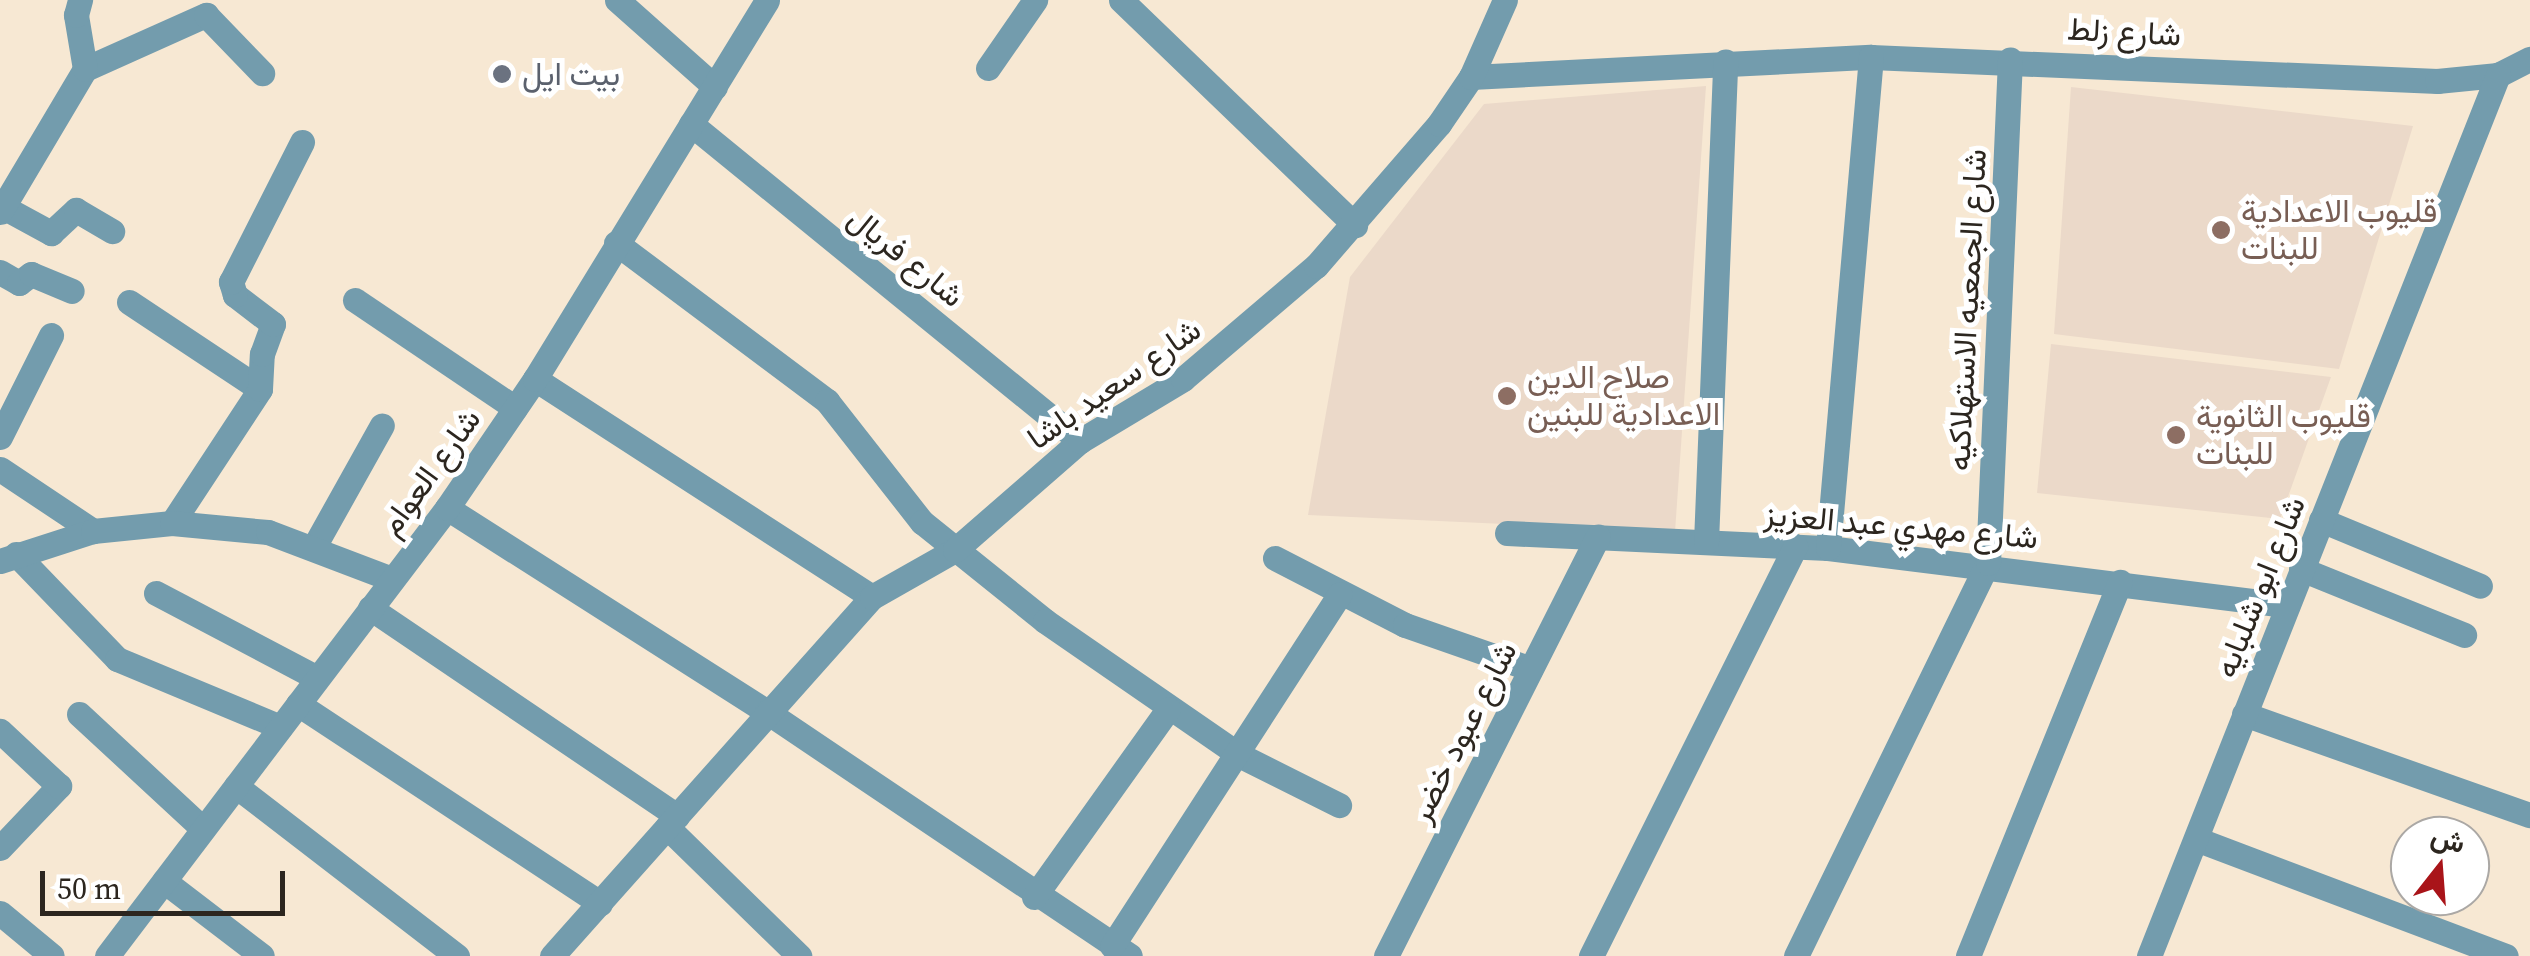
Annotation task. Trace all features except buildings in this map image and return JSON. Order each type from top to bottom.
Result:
[{"type":"street","points":[[617,0],[714,87]]},
{"type":"street","name":"شارع العوام","points":[[107,956],[448,508],[535,378],[766,0]]},
{"type":"street","points":[[988,68],[1036,0]]},
{"type":"street","points":[[1121,0],[1355,224]]},
{"type":"street","name":"شارع سعيد باشا","points":[[552,956],[872,597],[954,550],[1080,441],[1220,350],[1355,224],[1471,77],[1505,0]]},
{"type":"street","points":[[72,5],[84,70]]},
{"type":"street","points":[[112,231],[76,210],[51,234],[2,210],[84,70],[206,14],[262,72]]},
{"type":"street","points":[[1828,548],[1871,57]]},
{"type":"street","name":"شارع زلط","points":[[1471,77],[1725,61],[1871,57],[2010,58],[2437,81],[2498,76],[2530,60]]},
{"type":"street","name":"شارع الجمعيه الاستهلاكيه","points":[[1988,564],[2010,58]]},
{"type":"street","points":[[1706,542],[1725,61]]},
{"type":"street","name":"شارع ابو شلبايه","points":[[2158,954],[2196,839],[2244,714],[2498,76]]},
{"type":"street","name":"شارع فريال","points":[[691,124],[1080,441]]},
{"type":"street","points":[[172,523],[260,388],[262,354],[273,324],[234,294],[231,282],[302,142]]},
{"type":"street","points":[[616,243],[827,401],[894,490],[954,550],[1168,709],[1239,755],[1340,805]]},
{"type":"street","points":[[0,272],[19,283],[31,274],[72,292]]},
{"type":"street","points":[[355,300],[515,408]]},
{"type":"street","points":[[129,302],[260,388]]},
{"type":"street","points":[[0,437],[51,336]]},
{"type":"street","points":[[535,378],[872,597]]},
{"type":"street","points":[[315,545],[382,425]]},
{"type":"street","points":[[0,469],[93,531]]},
{"type":"street","points":[[448,508],[767,712],[1034,897],[1121,951],[1340,594]]},
{"type":"street","points":[[2321,520],[2480,586]]},
{"type":"street","points":[[280,727],[117,659],[8,558],[93,531],[172,523],[220,525],[315,545],[392,579]]},
{"type":"street","name":"شارع مهدي عبد العزيز","points":[[1507,533],[1828,548],[1988,564],[2287,606]]},
{"type":"street","name":"شارع عبود خضر","points":[[1386,956],[1598,537]]},
{"type":"street","points":[[1591,956],[1794,546]]},
{"type":"street","points":[[1275,558],[1340,594],[1531,669]]},
{"type":"street","points":[[1796,956],[1988,564]]},
{"type":"street","points":[[2301,570],[2464,635]]},
{"type":"street","points":[[1968,956],[2120,582]]},
{"type":"street","points":[[156,594],[318,678]]},
{"type":"street","points":[[370,608],[672,822],[800,956]]},
{"type":"street","points":[[298,704],[600,903]]},
{"type":"street","points":[[1034,897],[1168,709]]},
{"type":"street","points":[[78,714],[204,828]]},
{"type":"street","points":[[2244,714],[2530,816]]},
{"type":"street","points":[[0,732],[59,786],[0,848]]},
{"type":"street","points":[[236,786],[457,956]]},
{"type":"street","points":[[2196,839],[2506,956]]},
{"type":"street","points":[[164,881],[262,956]]},
{"type":"street","points":[[0,913],[52,956]]},
{"type":"shaded area","name":"صلاح الدين الاعدادية للبنين","points":[[1706,86],[1675,532],[1308,515],[1350,277],[1484,104]]},
{"type":"shaded area","name":"قليوب الاعدادية للبنات","points":[[2071,87],[2413,126],[2339,369],[2054,334]]},
{"type":"shaded area","name":"قليوب الثانوية للبنات","points":[[2051,344],[2331,377],[2280,519],[2037,493]]},
{"type":"place","name":"بيت ايل","points":[[502,74]]},
{"type":"place","name":"قليوب الاعدادية للبنات","points":[[2221,230]]},
{"type":"place","name":"صلاح الدين الاعدادية للبنين","points":[[1507,396]]},
{"type":"place","name":"قليوب الثانوية للبنات","points":[[2176,435]]}]
